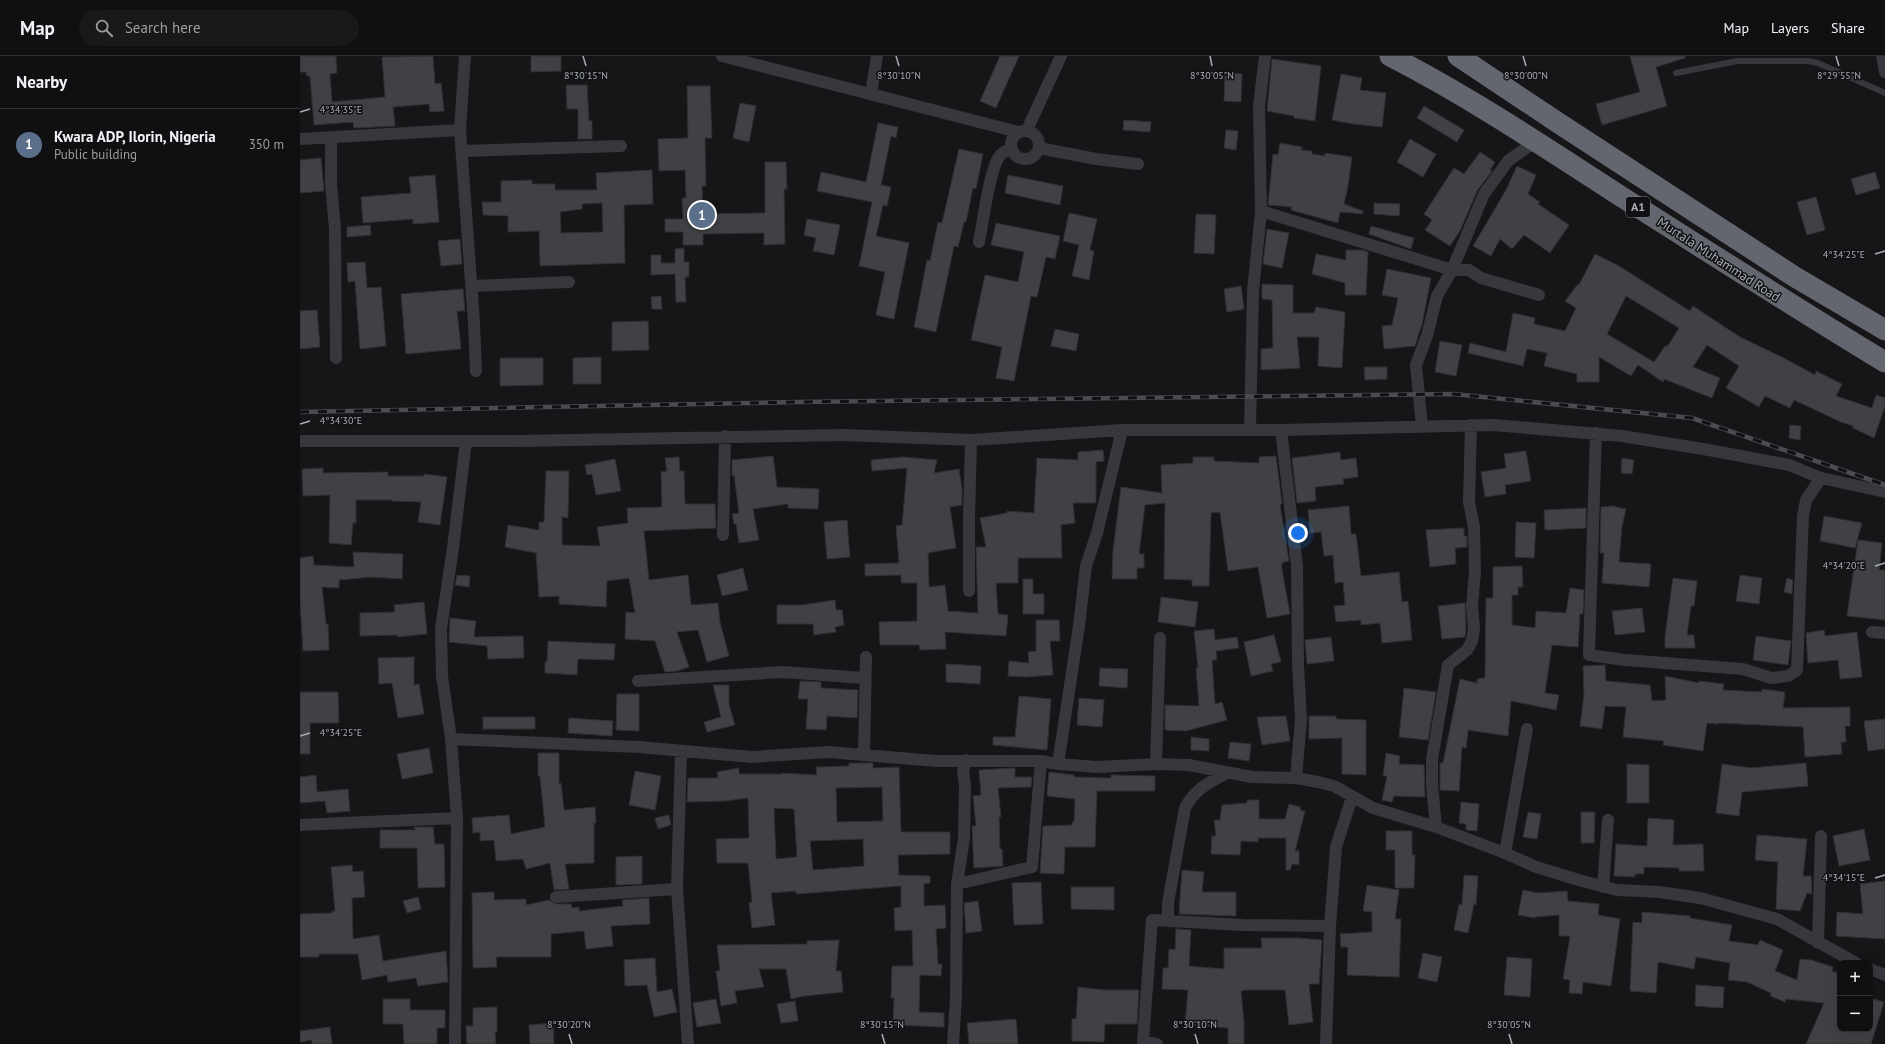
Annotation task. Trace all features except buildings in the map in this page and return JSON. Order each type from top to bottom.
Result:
[{"type":"highway","name":"Murtala Muhammad Road","points":[[1390,56],[1435,79],[1536,141],[1736,270],[1885,362]]},
{"type":"highway","name":"Murtala Muhammad Road","points":[[1458,56],[1795,277],[1885,330]]},
{"type":"street","points":[[465,56],[460,130],[472,286],[476,371]]},
{"type":"street","points":[[722,56],[1022,131],[1033,132],[1040,142],[1040,148],[1037,154],[1032,158],[1026,159],[1020,158],[1011,149],[1013,136],[1022,131],[1061,56]]},
{"type":"street","points":[[871,94],[877,56]]},
{"type":"street","points":[[1250,430],[1253,291],[1261,211],[1260,106],[1265,56]]},
{"type":"street","points":[[1882,56],[1885,72]]},
{"type":"street","points":[[300,139],[460,130]]},
{"type":"street","points":[[331,138],[331,184],[335,230],[336,358]]},
{"type":"street","points":[[1422,426],[1416,365],[1427,336],[1437,296],[1452,270],[1484,194],[1508,161],[1536,141]]},
{"type":"street","points":[[462,151],[621,146]]},
{"type":"street","points":[[1040,148],[1138,164]]},
{"type":"street","points":[[979,242],[992,175],[998,158],[1003,152],[1011,149]]},
{"type":"street","points":[[1261,211],[1452,270],[1469,270],[1481,278],[1539,295]]},
{"type":"street","points":[[472,286],[569,282]]},
{"type":"street","points":[[1436,827],[1432,784],[1432,759],[1448,665],[1467,650],[1472,641],[1474,628],[1472,606],[1475,572],[1474,527],[1469,502],[1472,425]]},
{"type":"street","points":[[300,442],[518,441],[844,435],[971,440],[1122,430],[1281,430],[1493,425],[1596,433],[1709,450],[1790,465],[1821,478],[1885,492]]},
{"type":"street","points":[[1058,764],[1079,626],[1086,566],[1097,533],[1122,430]]},
{"type":"street","points":[[1281,430],[1297,566],[1298,665],[1301,719],[1296,778]]},
{"type":"street","points":[[1596,433],[1589,655],[1625,660],[1743,669],[1771,678],[1788,676],[1797,670],[1803,516],[1806,500],[1821,478]]},
{"type":"street","points":[[723,536],[725,436]]},
{"type":"street","points":[[969,591],[968,517],[971,440]]},
{"type":"street","points":[[455,1044],[457,818],[451,739],[442,676],[441,628],[453,548],[466,441]]},
{"type":"street","points":[[1872,632],[1885,632]]},
{"type":"street","points":[[1156,764],[1160,638]]},
{"type":"street","points":[[864,754],[864,678],[866,657]]},
{"type":"street","points":[[638,681],[783,672],[864,678]]},
{"type":"street","points":[[1505,853],[1515,788],[1527,729]]},
{"type":"street","points":[[451,739],[639,747],[752,757],[828,752],[936,761],[1042,761],[1058,764],[1097,767],[1156,764],[1189,765],[1252,777],[1296,778],[1334,786],[1372,808],[1436,827],[1505,853],[1536,867],[1604,887],[1617,890],[1659,892],[1700,898],[1777,919],[1850,960]]},
{"type":"street","points":[[681,751],[677,889],[688,1044]]},
{"type":"street","points":[[953,1044],[956,997],[957,884],[964,838],[966,785],[963,772],[966,760]]},
{"type":"street","points":[[957,884],[1032,867],[1042,761]]},
{"type":"street","points":[[1168,921],[1168,903],[1185,808],[1191,797],[1201,787],[1227,773]]},
{"type":"street","points":[[1326,1044],[1330,926],[1336,847],[1352,797]]},
{"type":"street","points":[[300,825],[457,818]]},
{"type":"street","points":[[1604,887],[1608,820]]},
{"type":"street","points":[[1818,943],[1821,836]]},
{"type":"street","points":[[556,897],[677,889]]},
{"type":"street","points":[[1157,1044],[1143,1040],[1152,920],[1243,925],[1330,926]]},
{"type":"street","points":[[1873,970],[1885,976]]},
{"type":"lane","points":[[1676,73],[1737,61],[1808,61],[1818,63],[1885,93]]},
{"type":"railway","points":[[300,412],[797,402],[1453,394],[1692,418],[1885,485]]},
{"type":"place","name":"Kwara ADP, Ilorin, Nigeria","points":[[702,215]]}]
